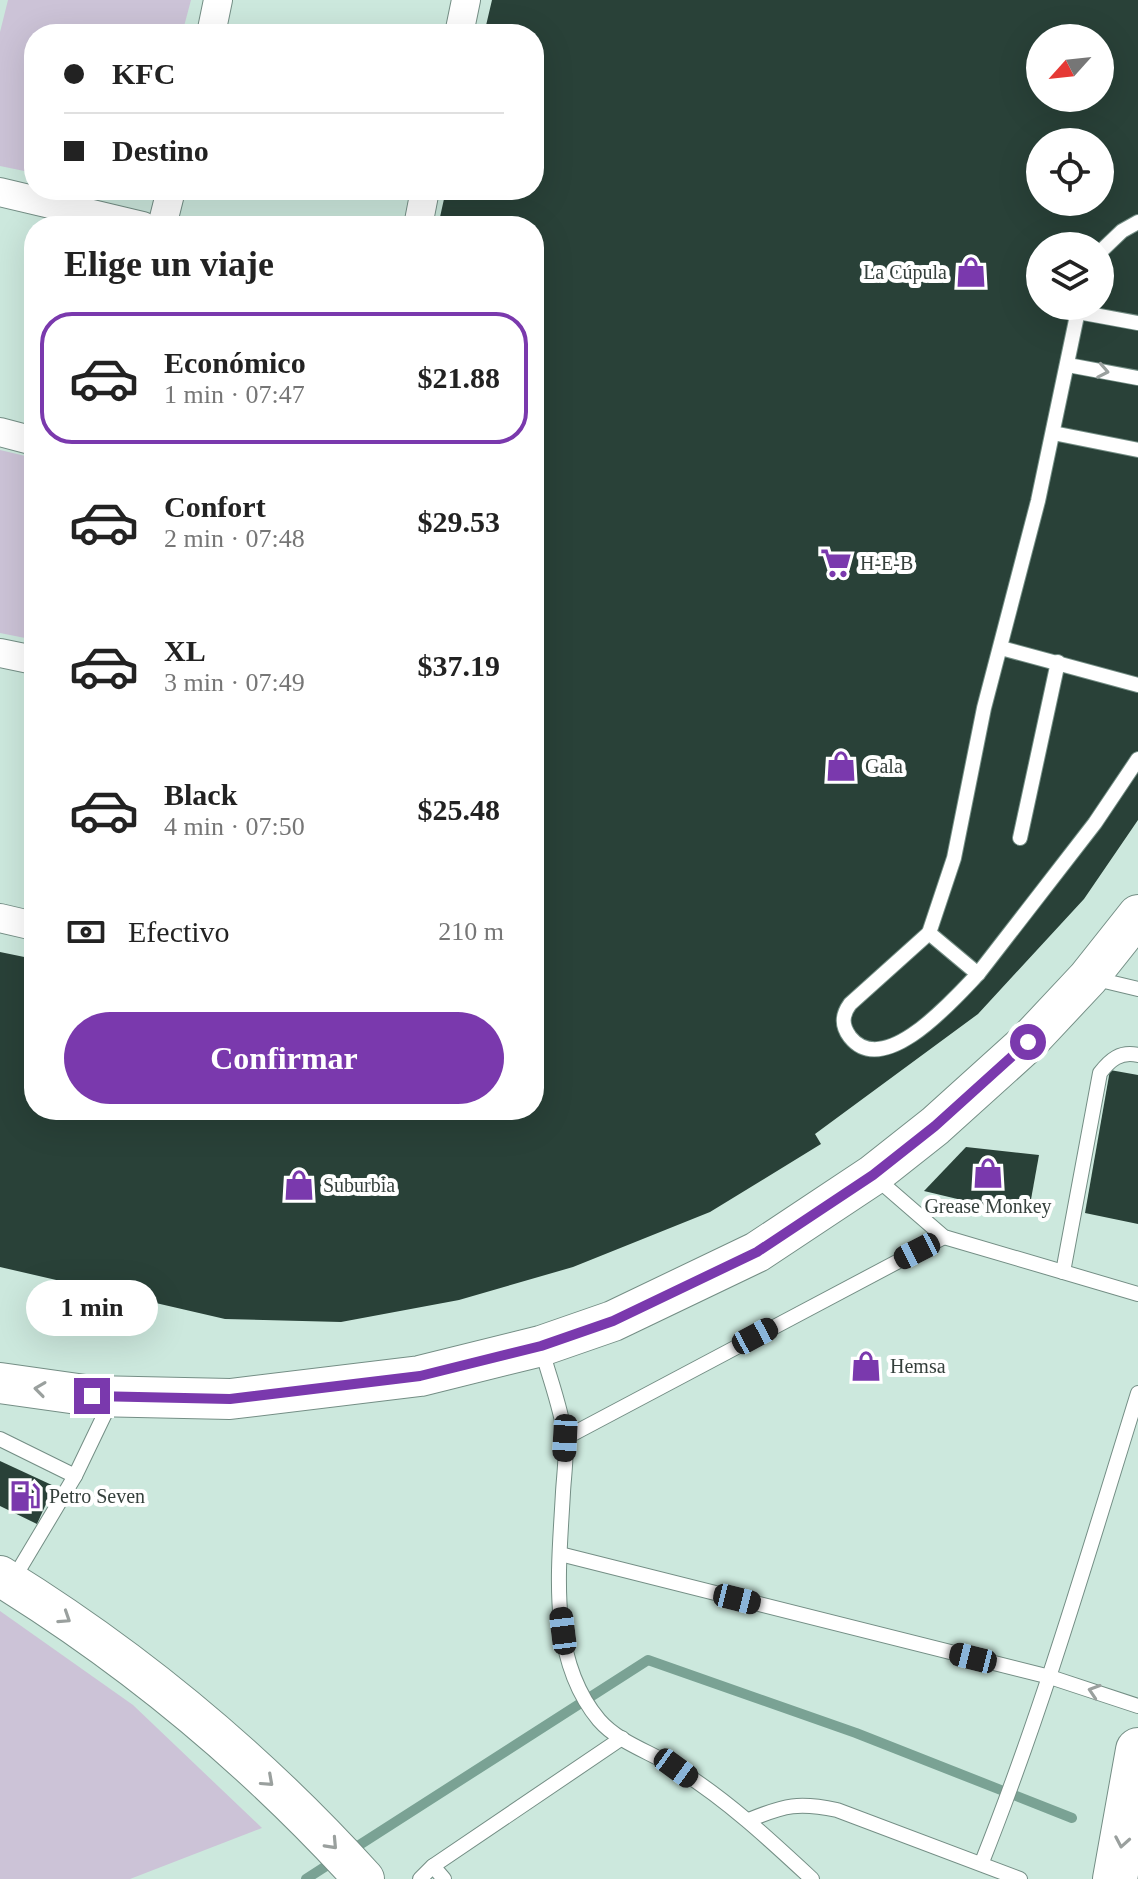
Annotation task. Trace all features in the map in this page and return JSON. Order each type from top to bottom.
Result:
[{"type":"main road","points":[[0,1383],[113,1397],[230,1399],[420,1376],[541,1346],[613,1321],[757,1252],[873,1175],[935,1126],[1028,1042],[1088,978],[1138,915]]},
{"type":"main road","points":[[6,1579],[107,1646],[207,1725],[302,1812],[364,1878]]},
{"type":"main road","points":[[1115,1879],[1138,1750]]},
{"type":"street","points":[[213,24],[218,0]]},
{"type":"street","points":[[461,24],[466,0]]},
{"type":"street","points":[[0,192],[24,198]]},
{"type":"street","points":[[34,200],[101,216]]},
{"type":"street","points":[[0,432],[24,438]]},
{"type":"street","points":[[0,653],[24,658]]},
{"type":"street","points":[[0,918],[24,924]]},
{"type":"lane","points":[[1114,239],[1138,222]]},
{"type":"lane","points":[[1114,317],[1138,323]]},
{"type":"lane","points":[[1076,320],[1053,433],[984,708],[954,858],[929,933],[844,1012],[843,1023],[847,1034],[856,1044],[868,1051],[881,1051],[894,1045],[922,1027],[978,974],[1095,823],[1138,759]]},
{"type":"lane","points":[[1068,365],[1138,378]]},
{"type":"lane","points":[[1053,433],[1138,450]]},
{"type":"lane","points":[[1001,648],[1138,685]]},
{"type":"lane","points":[[1020,838],[1058,662]]},
{"type":"lane","points":[[929,933],[978,974]]},
{"type":"lane","points":[[1088,978],[1138,989]]},
{"type":"lane","points":[[1063,1272],[1100,1073],[1111,1059],[1128,1053],[1138,1055]]},
{"type":"lane","points":[[873,1175],[944,1237],[1138,1294]]},
{"type":"lane","points":[[565,1438],[944,1237]]},
{"type":"lane","points":[[541,1346],[565,1438],[561,1612],[565,1650],[573,1681],[600,1721],[622,1738],[676,1768],[749,1820],[812,1879]]},
{"type":"lane","points":[[982,1862],[1050,1677],[1138,1393]]},
{"type":"lane","points":[[6,1579],[75,1476],[113,1397]]},
{"type":"lane","points":[[0,1439],[75,1476]]},
{"type":"lane","points":[[560,1554],[1050,1677],[1138,1706]]},
{"type":"lane","points":[[420,1879],[433,1866],[622,1738]]},
{"type":"lane","points":[[749,1820],[784,1806],[815,1805],[982,1862],[1018,1879]]},
{"type":"lane","points":[[433,1866],[444,1879]]},
{"type":"shaded area","points":[[8,0],[191,0],[185,24],[24,24],[24,171],[0,166],[0,32]]},
{"type":"shaded area","points":[[0,450],[24,456],[24,638],[0,633]]},
{"type":"shaded area","points":[[0,1611],[133,1705],[262,1828],[130,1879],[0,1879]]},
{"type":"building","name":"H-E-B","points":[[492,0],[1138,0],[1138,820],[1084,899],[978,1014],[815,1134],[821,1144],[710,1212],[573,1267],[459,1300],[341,1322],[225,1319],[0,1267],[0,952],[24,957],[24,1120],[544,1120],[544,216],[440,216],[444,200],[544,200],[544,24],[486,24]]},
{"type":"building","points":[[1110,1070],[1138,1075],[1138,1224],[1085,1213]]},
{"type":"building","name":"Grease Monkey","points":[[966,1147],[1039,1155],[1028,1216],[924,1191]]},
{"type":"building","name":"Petro Seven","points":[[0,1461],[54,1486],[37,1524],[0,1506]]},
{"type":"waterway","points":[[350,1851],[648,1660],[856,1733],[1072,1818]]},
{"type":"waterway","points":[[306,1879],[337,1859]]},
{"type":"place","name":"La Cúpula","points":[[971,272]]},
{"type":"place","name":"H-E-B","points":[[836,563]]},
{"type":"place","name":"Gala","points":[[841,766]]},
{"type":"place","name":"Grease Monkey","points":[[988,1173]]},
{"type":"place","name":"Suburbia","points":[[299,1185]]},
{"type":"place","name":"Hemsa","points":[[866,1366]]},
{"type":"place","name":"Petro Seven","points":[[25,1496]]},
{"type":"route","points":[[92,1396],[230,1399],[420,1376],[541,1346],[613,1321],[757,1252],[873,1175],[935,1126],[1028,1042]]}]
